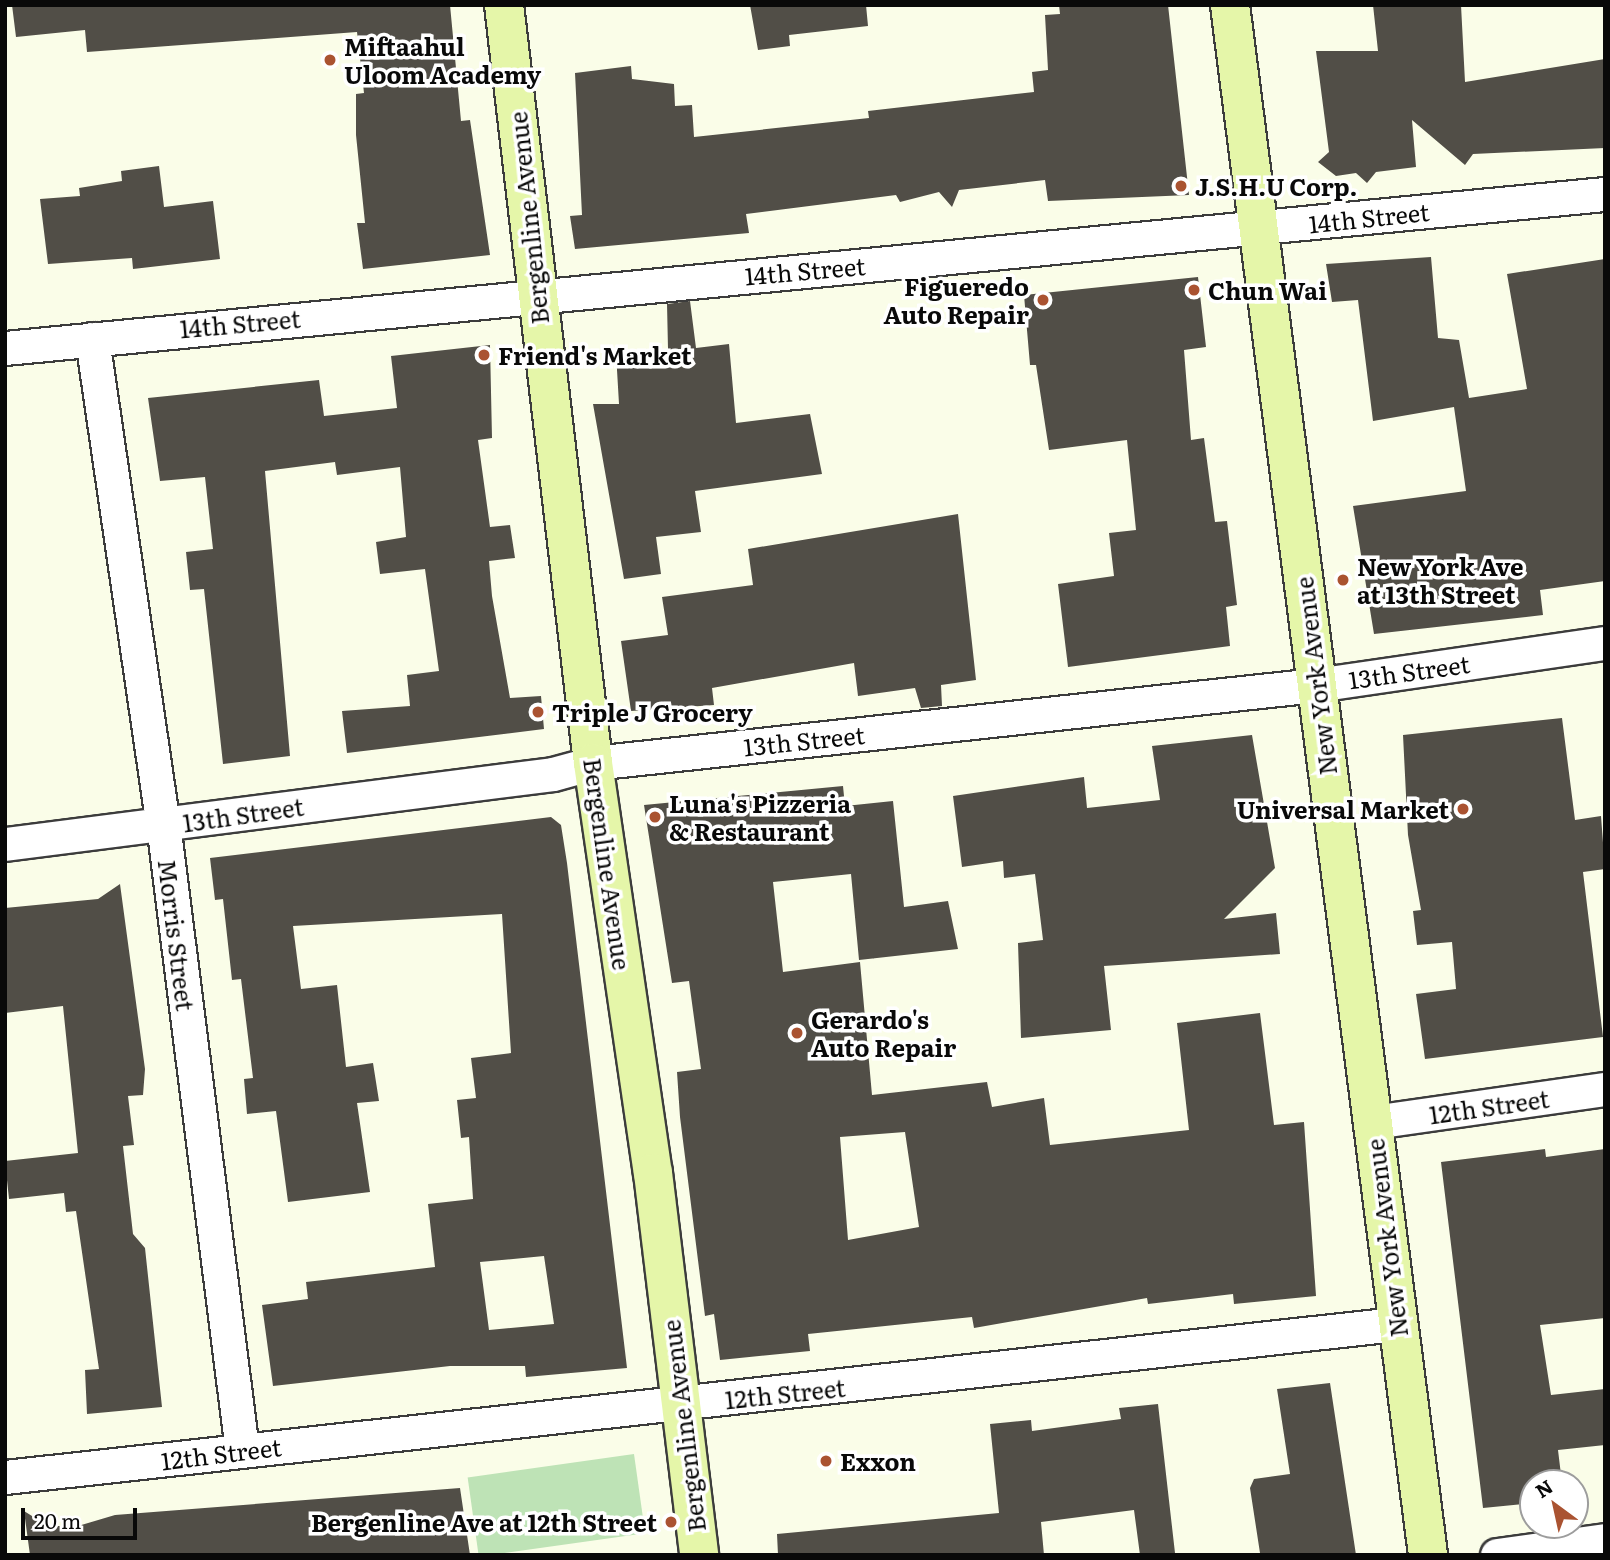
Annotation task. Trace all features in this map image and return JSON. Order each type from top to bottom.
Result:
[{"type":"street","name":"Bergenline Avenue","points":[[504,5],[593,763],[699,1555]]},
{"type":"street","name":"New York Avenue","points":[[1230,5],[1373,1122],[1396,1324],[1428,1555]]},
{"type":"street","name":"14th Street","points":[[5,348],[1605,194]]},
{"type":"street","name":"Morris Street","points":[[92,339],[163,824],[242,1450]]},
{"type":"street","name":"13th Street","points":[[5,844],[593,763],[1316,685],[1605,643]]},
{"type":"street","name":"12th Street","points":[[1373,1122],[1605,1090]]},
{"type":"street","name":"12th Street","points":[[5,1477],[1396,1324]]},
{"type":"street","points":[[1497,1555],[1605,1540]]},
{"type":"green space","points":[[634,1454],[645,1533],[479,1555],[468,1477]]},
{"type":"building","points":[[12,5],[450,5],[461,121],[470,120],[490,255],[363,269],[357,223],[365,223],[356,135],[356,94],[364,93],[357,32],[87,52],[85,30],[16,37]]},
{"type":"building","points":[[750,5],[866,5],[868,26],[789,35],[790,46],[758,50]]},
{"type":"building","points":[[1059,5],[1168,5],[1189,195],[1048,201],[1045,180],[959,190],[952,207],[939,192],[900,202],[896,195],[746,214],[749,233],[575,249],[570,216],[582,215],[575,73],[631,66],[632,79],[674,84],[675,106],[692,105],[694,137],[869,118],[868,111],[1034,92],[1032,72],[1048,70],[1045,15],[1060,14]]},
{"type":"building","points":[[1373,5],[1461,5],[1465,82],[1605,59],[1605,148],[1473,154],[1465,165],[1412,120],[1416,167],[1376,172],[1367,183],[1356,173],[1336,176],[1318,162],[1329,152],[1316,51],[1378,51]]},
{"type":"building","points":[[159,166],[164,207],[213,201],[220,259],[133,269],[132,258],[48,264],[40,199],[80,196],[79,188],[122,181],[121,171]]},
{"type":"building","points":[[1431,257],[1438,338],[1459,340],[1469,398],[1527,389],[1507,274],[1605,259],[1605,581],[1540,590],[1543,615],[1374,634],[1353,506],[1466,491],[1454,407],[1373,421],[1358,300],[1332,302],[1326,264]]},
{"type":"building","points":[[1198,277],[1206,347],[1184,350],[1191,440],[1204,438],[1215,522],[1227,521],[1237,605],[1226,607],[1230,646],[1068,667],[1058,584],[1114,576],[1109,533],[1136,530],[1127,440],[1049,450],[1036,365],[1030,365],[1024,295]]},
{"type":"building","points":[[690,301],[696,348],[729,344],[736,423],[810,414],[822,474],[695,491],[701,532],[656,537],[661,574],[624,579],[593,404],[619,404],[616,353],[668,349],[667,304]]},
{"type":"building","points":[[490,345],[492,438],[478,440],[490,527],[510,525],[515,558],[489,561],[492,596],[510,698],[541,696],[544,729],[347,753],[342,711],[410,706],[407,675],[439,671],[425,569],[380,574],[376,542],[406,537],[400,467],[337,475],[335,462],[265,471],[290,756],[223,764],[204,589],[190,590],[186,552],[213,549],[205,477],[160,481],[148,398],[319,380],[324,416],[397,408],[391,356]]},
{"type":"building","points":[[958,514],[976,680],[941,685],[942,706],[921,708],[915,688],[858,696],[854,663],[712,688],[714,705],[631,711],[621,641],[668,635],[662,597],[753,585],[748,549]]},
{"type":"building","points":[[1562,718],[1575,820],[1601,816],[1605,869],[1583,872],[1603,1037],[1425,1059],[1416,994],[1456,989],[1452,942],[1417,945],[1413,911],[1421,910],[1408,835],[1403,735]]},
{"type":"building","points":[[1252,735],[1275,868],[1224,919],[1276,913],[1280,954],[1104,966],[1111,1030],[1021,1038],[1018,943],[1043,940],[1035,874],[1004,878],[1003,861],[962,867],[953,796],[1084,777],[1087,808],[1160,800],[1152,746]]},
{"type":"building","points":[[843,786],[845,806],[893,801],[904,907],[948,901],[958,949],[859,960],[851,874],[773,882],[783,972],[860,962],[872,1095],[987,1082],[992,1107],[1044,1098],[1050,1145],[1189,1130],[1177,1023],[1260,1013],[1274,1125],[1304,1122],[1316,1296],[1234,1304],[1233,1294],[1148,1304],[1147,1298],[974,1328],[972,1317],[808,1334],[810,1351],[720,1360],[714,1314],[705,1316],[680,1117],[677,1072],[701,1069],[689,981],[672,983],[644,805]],"holes":[[[905,1132],[919,1227],[848,1240],[840,1137]]]},
{"type":"building","points":[[551,817],[561,825],[627,1368],[526,1377],[525,1366],[450,1366],[273,1386],[262,1305],[308,1299],[306,1282],[435,1267],[428,1204],[473,1199],[469,1137],[461,1138],[457,1100],[476,1098],[471,1058],[511,1053],[502,914],[293,926],[301,989],[337,985],[346,1067],[373,1063],[379,1101],[357,1103],[370,1192],[288,1202],[276,1111],[247,1114],[244,1079],[253,1078],[241,979],[232,980],[223,899],[215,900],[210,858]],"holes":[[[544,1256],[554,1324],[489,1330],[480,1262]]]},
{"type":"building","points":[[120,884],[145,1069],[143,1095],[128,1096],[134,1145],[123,1146],[133,1234],[145,1248],[162,1407],[87,1414],[85,1370],[99,1369],[76,1211],[66,1212],[64,1193],[9,1199],[5,1161],[78,1153],[63,1006],[5,1013],[5,908],[98,899]]},
{"type":"building","points":[[1545,1149],[1546,1157],[1605,1149],[1605,1318],[1540,1325],[1551,1395],[1605,1389],[1605,1445],[1558,1450],[1560,1469],[1519,1469],[1519,1504],[1483,1508],[1441,1162]]},
{"type":"building","points":[[1330,1383],[1356,1555],[1260,1553],[1250,1488],[1254,1479],[1290,1474],[1277,1389]]},
{"type":"building","points":[[1158,1404],[1175,1553],[1140,1555],[1134,1510],[1041,1522],[1044,1555],[778,1555],[777,1534],[999,1513],[990,1424],[1031,1420],[1032,1431],[1121,1419],[1119,1408]]},
{"type":"building","points":[[460,1488],[470,1555],[30,1555],[24,1511],[48,1526],[78,1526],[115,1515]]},
{"type":"place","name":"Miftaahul Uloom Academy","points":[[330,60]]},
{"type":"place","name":"J.S.H.U Corp.","points":[[1181,186]]},
{"type":"place","name":"Chun Wai","points":[[1194,290]]},
{"type":"place","name":"Figueredo Auto Repair","points":[[1043,300]]},
{"type":"place","name":"Friend's Market","points":[[484,355]]},
{"type":"place","name":"New York Ave at 13th Street","points":[[1343,580]]},
{"type":"place","name":"Triple J Grocery","points":[[538,712]]},
{"type":"place","name":"Universal Market","points":[[1463,809]]},
{"type":"place","name":"Luna's Pizzeria & Restaurant","points":[[655,817]]},
{"type":"place","name":"Gerardo's Auto Repair","points":[[797,1033]]},
{"type":"place","name":"Exxon","points":[[826,1461]]},
{"type":"place","name":"Bergenline Ave at 12th Street","points":[[671,1522]]}]
